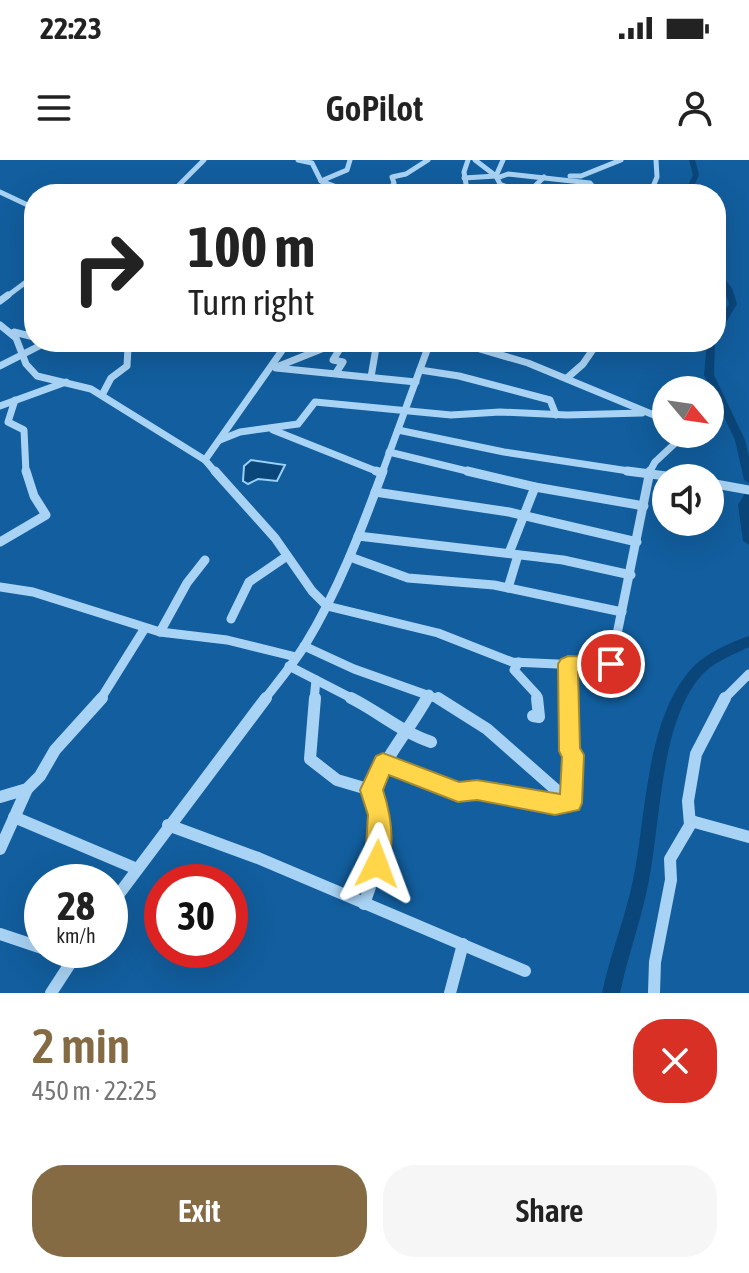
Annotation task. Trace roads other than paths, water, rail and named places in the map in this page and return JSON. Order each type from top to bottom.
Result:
[{"type":"street","points":[[180,184],[204,160]]},
{"type":"street","points":[[298,160],[312,163],[321,181],[329,184]]},
{"type":"street","points":[[321,181],[347,170],[350,160]]},
{"type":"street","points":[[390,184],[392,177],[406,174],[428,160]]},
{"type":"street","points":[[475,160],[501,184]]},
{"type":"street","points":[[497,177],[503,160]]},
{"type":"street","points":[[543,177],[581,176],[621,160]]},
{"type":"street","points":[[654,184],[656,160]]},
{"type":"street","points":[[466,184],[467,163],[486,168]]},
{"type":"street","points":[[536,184],[543,177],[561,170]]},
{"type":"street","points":[[464,178],[508,174],[591,184]]},
{"type":"street","points":[[0,192],[24,203]]},
{"type":"street","points":[[0,301],[24,283]]},
{"type":"street","points":[[0,325],[24,334]]},
{"type":"street","points":[[13,331],[20,340],[25,365],[36,376],[69,381],[102,395],[174,446],[205,460],[327,606],[438,633],[500,659],[611,664],[649,473],[655,462],[670,448]]},
{"type":"street","points":[[0,366],[29,352]]},
{"type":"street","points":[[102,395],[111,378],[127,366],[128,352]]},
{"type":"street","points":[[205,460],[280,352]]},
{"type":"street","points":[[265,372],[317,352]]},
{"type":"street","points":[[336,373],[343,362],[333,360],[337,352]]},
{"type":"street","points":[[371,377],[375,352]]},
{"type":"street","points":[[128,881],[293,662],[327,606],[350,557],[426,352]]},
{"type":"street","points":[[490,352],[567,378],[652,416]]},
{"type":"street","points":[[567,378],[591,352]]},
{"type":"street","points":[[276,368],[416,382]]},
{"type":"street","points":[[420,370],[459,376],[550,400],[556,415]]},
{"type":"street","points":[[0,406],[69,381]]},
{"type":"street","points":[[0,542],[46,515],[22,454],[24,430],[8,422],[15,400]]},
{"type":"street","points":[[214,444],[230,434],[298,424],[315,402],[451,415],[500,412],[556,415],[642,413]]},
{"type":"street","points":[[540,414],[553,404]]},
{"type":"street","points":[[267,429],[293,436],[382,473]]},
{"type":"street","points":[[398,430],[471,448],[595,468],[652,473]]},
{"type":"street","points":[[389,452],[535,487],[644,506]]},
{"type":"street","points":[[724,485],[749,490]]},
{"type":"street","points":[[508,588],[522,516],[535,487]]},
{"type":"street","points":[[375,492],[522,516],[637,542]]},
{"type":"street","points":[[358,536],[563,560],[631,575]]},
{"type":"street","points":[[231,619],[249,582],[287,556]]},
{"type":"street","points":[[350,557],[408,578],[508,588],[622,612]]},
{"type":"street","points":[[160,632],[187,583],[205,560]]},
{"type":"street","points":[[0,587],[33,592],[160,632],[227,640],[293,662],[316,680],[374,710],[405,733],[431,742]]},
{"type":"street","points":[[0,849],[27,789],[40,776],[55,750],[92,713],[145,628]]},
{"type":"street","points":[[304,646],[354,669],[429,694],[487,729],[571,803]]},
{"type":"street","points":[[519,662],[514,670],[516,674],[537,695],[539,717],[533,716]]},
{"type":"street","points":[[568,664],[570,751],[573,755],[571,803]]},
{"type":"street","points":[[654,993],[655,962],[668,897],[671,856],[685,837],[691,821],[688,801],[696,754],[710,720],[734,686],[749,674]]},
{"type":"street","points":[[316,680],[310,759],[315,767],[336,780],[371,790]]},
{"type":"street","points":[[734,686],[749,689]]},
{"type":"street","points":[[364,904],[374,876],[379,847],[379,807],[371,790],[383,762],[429,694]]},
{"type":"street","points":[[383,762],[458,792],[477,790],[555,805],[571,803]]},
{"type":"street","points":[[0,797],[27,789]]},
{"type":"street","points":[[14,817],[137,869]]},
{"type":"street","points":[[691,821],[749,837]]},
{"type":"street","points":[[168,825],[258,858],[525,971]]},
{"type":"street","points":[[0,934],[24,942]]},
{"type":"street","points":[[450,993],[463,944]]},
{"type":"street","points":[[51,993],[67,968]]},
{"type":"water","points":[[251,460],[285,465],[277,481],[258,479],[248,484],[243,481],[244,466]]},
{"type":"waterway","points":[[692,160],[696,175],[692,184]]},
{"type":"waterway","points":[[726,286],[733,304],[726,316]]},
{"type":"waterway","points":[[710,352],[709,375],[740,440],[749,480]]},
{"type":"waterway","points":[[749,495],[744,505],[749,541]]},
{"type":"waterway","points":[[611,993],[641,881],[657,772],[671,718],[682,693],[702,667],[749,641]]}]
